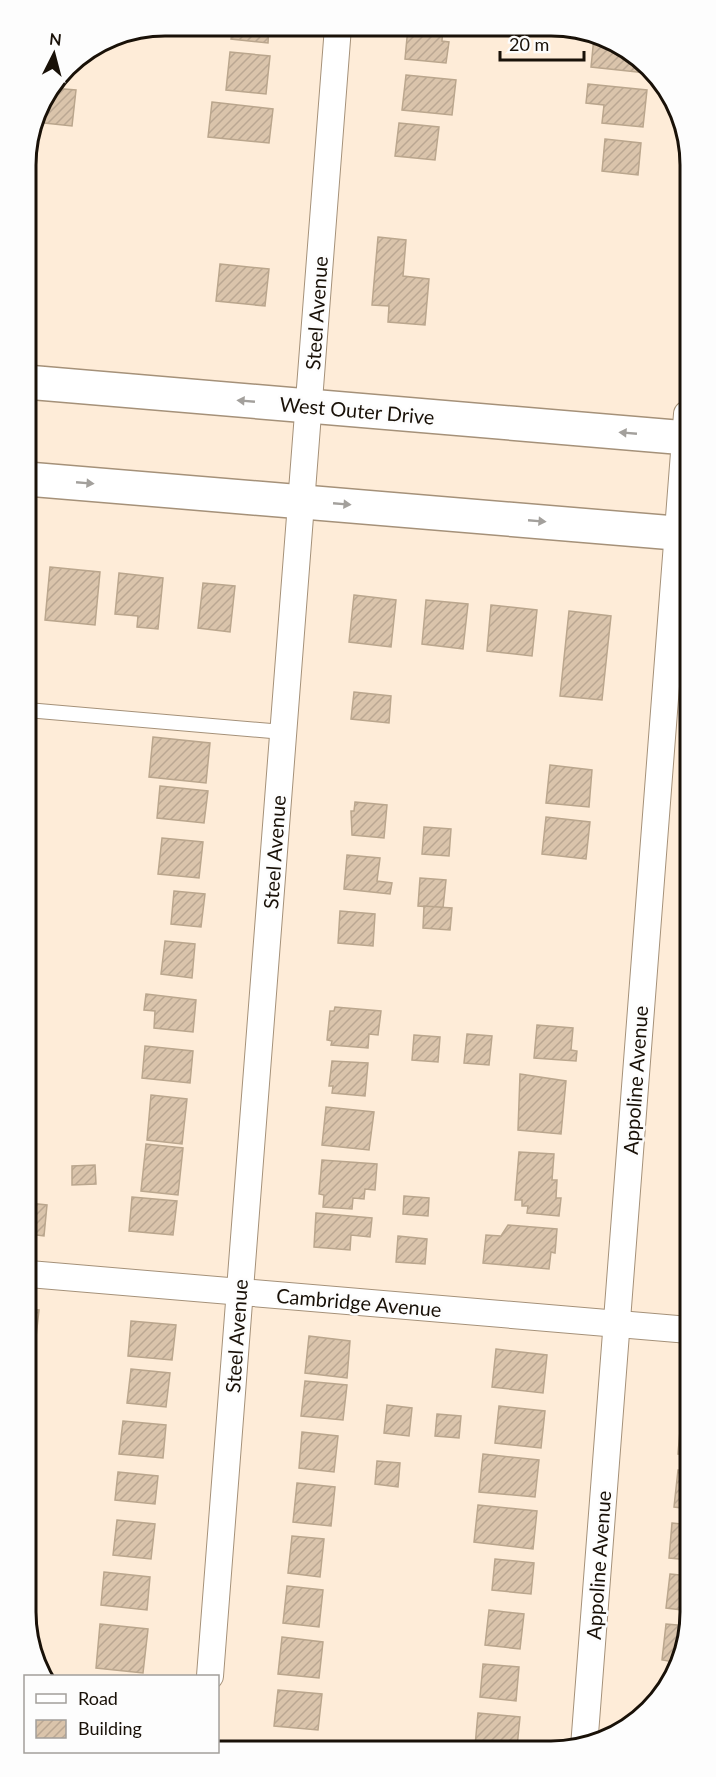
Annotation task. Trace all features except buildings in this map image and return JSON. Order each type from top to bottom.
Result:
[{"type":"main road","name":"West Outer Drive","points":[[36,383],[309,406],[680,430]]},
{"type":"main road","points":[[36,480],[680,533]]},
{"type":"street","name":"Steel Avenue","points":[[210,1675],[337,36]]},
{"type":"street","name":"Appoline Avenue","points":[[585,1737],[680,557]]},
{"type":"street","name":"Cambridge Avenue","points":[[36,1275],[680,1329]]},
{"type":"lane","points":[[36,711],[283,732]]}]
